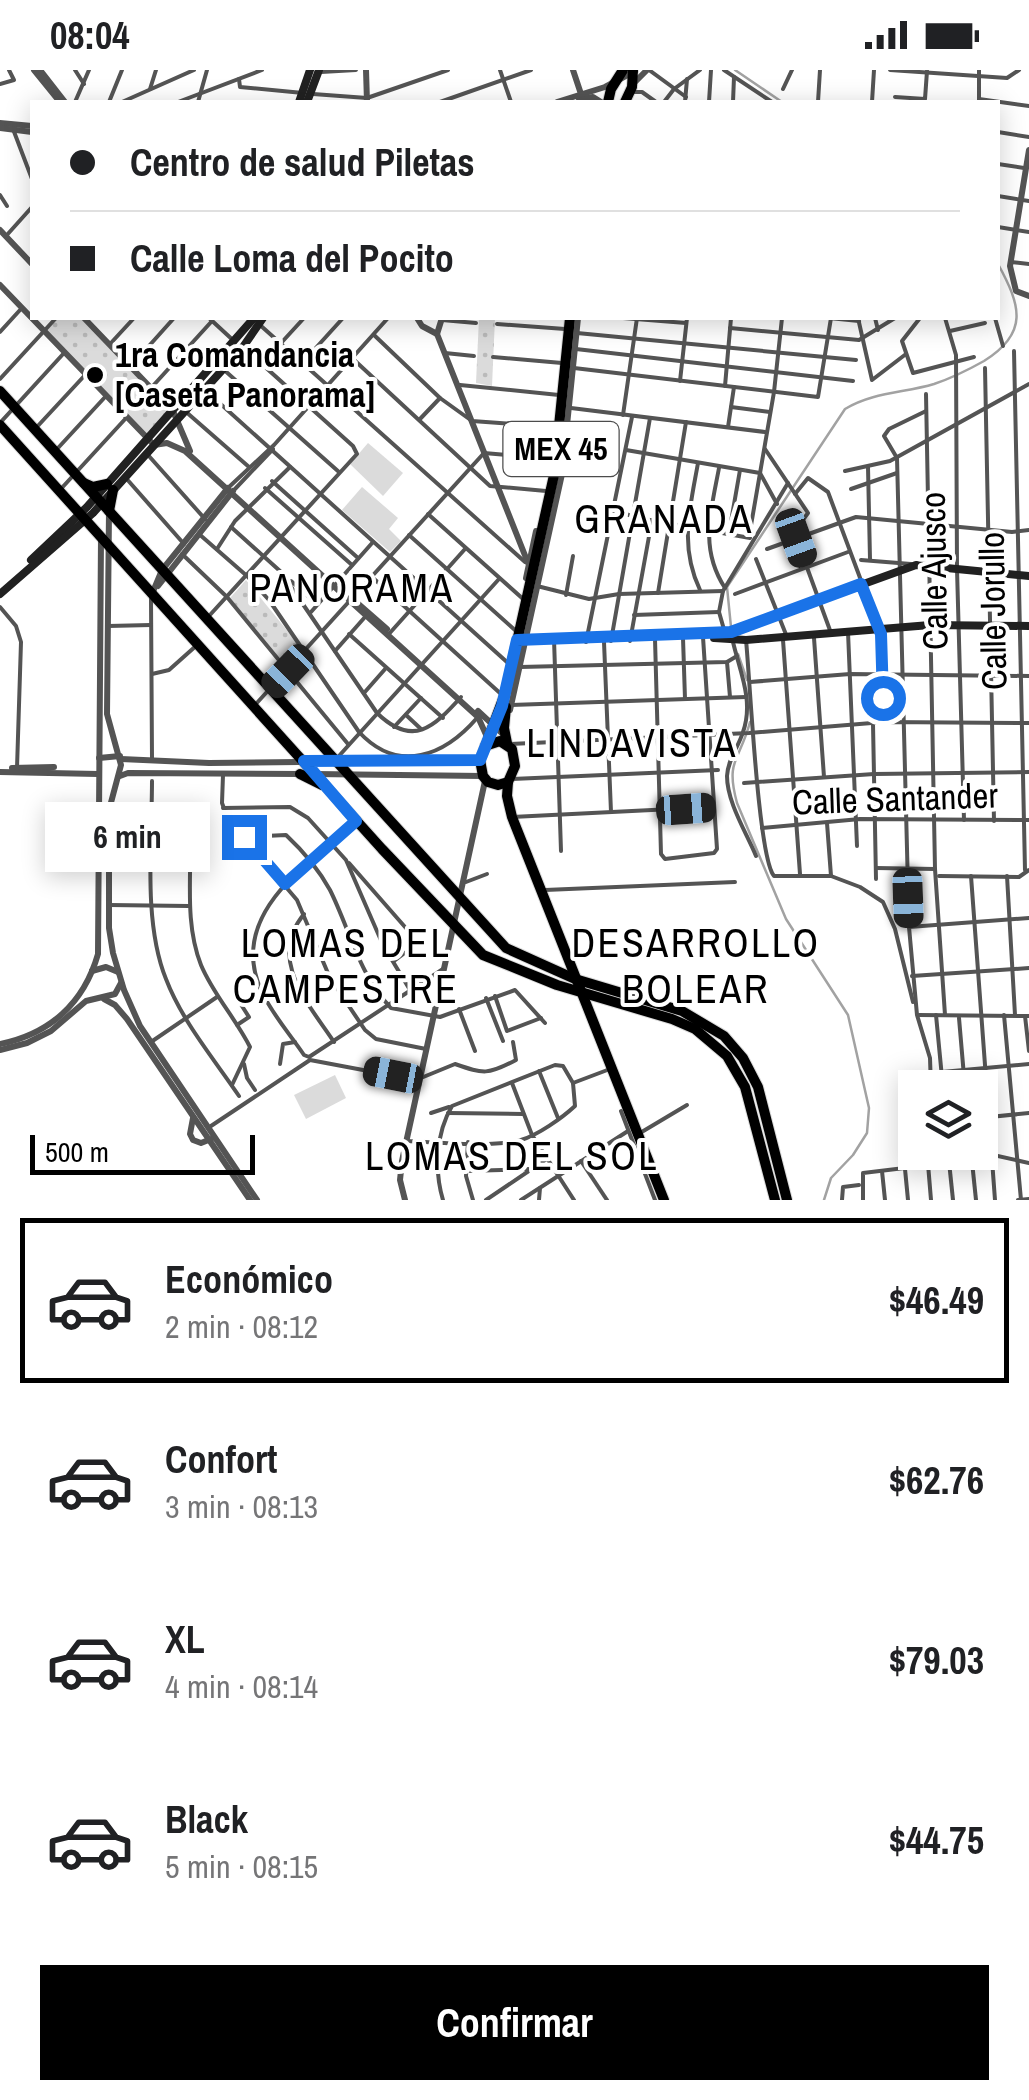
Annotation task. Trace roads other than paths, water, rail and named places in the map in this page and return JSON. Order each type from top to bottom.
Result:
[{"type":"main road","points":[[307,96],[316,71]]},
{"type":"main road","points":[[606,100],[615,82],[631,80]]},
{"type":"main road","points":[[0,591],[102,504],[112,485],[151,441],[223,369],[255,320]]},
{"type":"main road","name":"MEX 45","points":[[533,575],[547,530],[572,320]]},
{"type":"main road","name":"MEX 45","points":[[491,719],[507,698],[558,454],[572,320]]},
{"type":"main road","points":[[179,413],[239,344]]},
{"type":"main road","points":[[0,392],[510,952],[557,965]]},
{"type":"main road","points":[[0,424],[356,821],[483,955],[557,984],[682,1011],[712,1026],[731,1043],[758,1087],[787,1200]]},
{"type":"main road","points":[[79,478],[94,487],[112,485],[125,477],[151,441]]},
{"type":"main road","points":[[102,504],[112,485]]},
{"type":"main road","points":[[630,638],[729,636],[900,565],[928,564],[1029,576]]},
{"type":"main road","points":[[519,640],[729,636],[744,640],[901,626],[1029,626]]},
{"type":"main road","points":[[741,630],[744,640]]},
{"type":"main road","name":"MEX 45","points":[[487,743],[491,719],[519,640]]},
{"type":"main road","points":[[253,703],[269,689]]},
{"type":"main road","name":"MEX 45","points":[[491,719],[507,741]]},
{"type":"main road","points":[[506,782],[484,778],[480,760],[487,743],[507,741],[515,761],[506,782],[508,822],[557,965],[587,1010],[607,1070]]},
{"type":"main road","points":[[300,774],[326,787]]},
{"type":"main road","points":[[506,782],[512,816],[574,987],[645,1156],[659,1200]]},
{"type":"main road","points":[[483,955],[494,950],[497,938]]},
{"type":"main road","points":[[574,987],[687,1025],[727,1056],[746,1087],[775,1200]]},
{"type":"main road","points":[[587,1010],[594,995]]},
{"type":"main road","points":[[626,1114],[659,1200]]},
{"type":"street","points":[[0,84],[14,80],[9,70]]},
{"type":"street","points":[[37,70],[61,100]]},
{"type":"street","points":[[76,100],[83,82],[82,70]]},
{"type":"street","points":[[82,70],[83,82]]},
{"type":"street","points":[[110,100],[122,70]]},
{"type":"street","points":[[150,90],[156,70]]},
{"type":"street","points":[[127,100],[194,70]]},
{"type":"street","points":[[198,100],[206,70]]},
{"type":"street","points":[[184,100],[262,70]]},
{"type":"street","points":[[316,71],[362,70],[366,100]]},
{"type":"street","points":[[369,100],[448,70]]},
{"type":"street","points":[[500,70],[510,100]]},
{"type":"street","points":[[446,100],[532,70]]},
{"type":"street","points":[[573,70],[581,94]]},
{"type":"street","points":[[653,100],[631,80],[648,70],[685,100]]},
{"type":"street","points":[[665,100],[674,88],[700,70]]},
{"type":"street","points":[[709,100],[711,70]]},
{"type":"street","points":[[724,70],[769,100]]},
{"type":"street","points":[[782,89],[792,70]]},
{"type":"street","points":[[818,100],[820,70]]},
{"type":"street","points":[[872,100],[874,70]]},
{"type":"street","points":[[890,70],[980,73],[997,78],[1010,77],[1019,70]]},
{"type":"street","points":[[997,78],[998,70]]},
{"type":"street","points":[[895,98],[925,100],[926,72]]},
{"type":"street","points":[[979,100],[980,73]]},
{"type":"street","points":[[732,100],[734,77]]},
{"type":"street","points":[[239,79],[240,86]]},
{"type":"street","points":[[685,100],[687,79]]},
{"type":"street","points":[[564,100],[615,82]]},
{"type":"street","points":[[227,84],[354,100]]},
{"type":"street","points":[[756,100],[757,93]]},
{"type":"street","points":[[1000,103],[1029,106]]},
{"type":"street","points":[[0,126],[30,129]]},
{"type":"street","points":[[14,128],[30,173]]},
{"type":"street","points":[[1000,132],[1029,137]]},
{"type":"street","points":[[1029,150],[1025,200],[1011,262],[1014,288],[1018,294],[1029,296]]},
{"type":"street","points":[[1000,164],[1028,169]]},
{"type":"street","points":[[0,195],[7,206]]},
{"type":"street","points":[[1000,196],[1025,200]]},
{"type":"street","points":[[0,243],[3,233],[30,209]]},
{"type":"street","points":[[1000,228],[1029,232]]},
{"type":"street","points":[[3,233],[29,260]]},
{"type":"street","points":[[1011,262],[1029,264]]},
{"type":"street","points":[[0,286],[30,316]]},
{"type":"street","points":[[0,332],[22,308]]},
{"type":"street","points":[[34,320],[151,441],[180,447],[460,698],[491,719]]},
{"type":"street","points":[[0,380],[54,320]]},
{"type":"street","points":[[91,320],[151,388],[248,467]]},
{"type":"street","points":[[110,344],[132,320]]},
{"type":"street","points":[[131,366],[172,320]]},
{"type":"street","points":[[151,388],[210,320]]},
{"type":"street","points":[[206,619],[356,456],[356,449],[212,320]]},
{"type":"street","points":[[257,320],[448,492],[533,575],[566,595],[595,599],[619,594],[724,590]]},
{"type":"street","points":[[282,342],[302,320]]},
{"type":"street","points":[[304,361],[341,320]]},
{"type":"street","points":[[198,533],[205,518],[386,320]]},
{"type":"street","points":[[419,320],[437,334],[533,575]]},
{"type":"street","points":[[425,328],[440,320]]},
{"type":"street","points":[[437,334],[442,320]]},
{"type":"street","points":[[450,320],[476,323]]},
{"type":"street","points":[[508,326],[509,320]]},
{"type":"street","points":[[507,698],[520,667],[522,598],[533,575],[546,492],[571,408],[562,362],[565,330],[571,320]]},
{"type":"street","points":[[558,454],[559,395],[576,348],[573,320]]},
{"type":"street","points":[[623,416],[637,320]]},
{"type":"street","points":[[680,381],[686,320]]},
{"type":"street","points":[[725,386],[732,320]]},
{"type":"street","points":[[749,537],[774,392],[782,320]]},
{"type":"street","points":[[567,375],[631,376],[816,397],[822,393],[830,320]]},
{"type":"street","points":[[859,320],[874,381],[906,354]]},
{"type":"street","points":[[876,320],[878,330]]},
{"type":"street","points":[[730,328],[862,339],[892,320]]},
{"type":"street","points":[[918,320],[902,341],[915,374],[974,357]]},
{"type":"street","name":"Calle Ajusco","points":[[947,320],[956,363],[964,820]]},
{"type":"street","points":[[996,320],[1002,346]]},
{"type":"street","points":[[950,332],[985,323]]},
{"type":"street","points":[[497,324],[565,330]]},
{"type":"street","points":[[577,333],[856,360]]},
{"type":"street","points":[[374,334],[440,398],[472,420],[556,427]]},
{"type":"street","points":[[576,348],[853,381]]},
{"type":"street","name":"Calle Jorullo","points":[[1014,351],[1019,676],[1026,772],[1027,870]]},
{"type":"street","points":[[0,424],[65,352]]},
{"type":"street","points":[[445,353],[474,356]]},
{"type":"street","points":[[494,356],[562,362]]},
{"type":"street","points":[[352,358],[490,486],[546,492]]},
{"type":"street","points":[[985,368],[994,820]]},
{"type":"street","points":[[223,369],[340,473]]},
{"type":"street","points":[[34,429],[86,374]]},
{"type":"street","points":[[845,471],[897,458],[1029,384]]},
{"type":"street","points":[[458,385],[559,395]]},
{"type":"street","points":[[728,426],[734,388]]},
{"type":"street","points":[[204,389],[508,663]]},
{"type":"street","points":[[926,394],[934,820],[945,1015]]},
{"type":"street","points":[[55,452],[106,396]]},
{"type":"street","points":[[420,420],[440,398]]},
{"type":"street","points":[[571,408],[767,433]]},
{"type":"street","points":[[731,408],[770,412]]},
{"type":"street","points":[[916,1015],[904,820],[898,472],[897,458],[886,441],[886,432],[926,411]]},
{"type":"street","points":[[179,413],[185,444],[230,491]]},
{"type":"street","points":[[59,491],[79,478],[127,416]]},
{"type":"street","points":[[527,425],[528,416]]},
{"type":"street","points":[[586,640],[632,417]]},
{"type":"street","points":[[610,812],[605,665],[650,418]]},
{"type":"street","points":[[658,592],[686,422]]},
{"type":"street","points":[[152,761],[152,596],[163,574],[248,467],[272,447]]},
{"type":"street","points":[[764,448],[808,514],[794,529],[831,633]]},
{"type":"street","points":[[625,450],[760,473]]},
{"type":"street","points":[[484,452],[558,454]]},
{"type":"street","points":[[269,689],[484,452]]},
{"type":"street","points":[[146,453],[205,518]]},
{"type":"street","points":[[698,463],[687,526],[687,555],[701,592]]},
{"type":"street","points":[[217,549],[248,507],[290,467]]},
{"type":"street","points":[[719,467],[708,530],[710,559],[724,590]]},
{"type":"street","points":[[868,467],[870,559]]},
{"type":"street","points":[[729,533],[740,470]]},
{"type":"street","points":[[851,489],[898,472]]},
{"type":"street","points":[[760,473],[776,504]]},
{"type":"street","points":[[125,477],[182,550],[348,744]]},
{"type":"street","points":[[884,722],[880,628],[826,490],[811,478],[805,479],[776,504],[724,590],[719,612],[746,697],[748,733],[771,873],[831,876],[854,884],[886,905],[900,943],[931,1070]]},
{"type":"street","points":[[272,481],[358,558]]},
{"type":"street","points":[[266,488],[352,565]]},
{"type":"street","points":[[0,1047],[48,1026],[72,1005],[90,975],[100,932],[99,761],[108,626],[102,504]]},
{"type":"street","points":[[614,508],[633,516],[756,539]]},
{"type":"street","points":[[428,514],[522,598]]},
{"type":"street","points":[[767,549],[856,516],[1016,532],[1029,530]]},
{"type":"street","points":[[630,638],[652,520]]},
{"type":"street","points":[[231,527],[317,604]]},
{"type":"street","points":[[198,533],[247,576],[306,651],[359,732],[381,750],[426,755],[449,746],[491,719]]},
{"type":"street","points":[[409,536],[519,640]]},
{"type":"street","points":[[105,542],[104,690],[108,724],[120,758],[109,810],[111,940],[134,1013],[254,1200]]},
{"type":"street","points":[[310,612],[373,542]]},
{"type":"street","points":[[389,634],[466,548]]},
{"type":"street","points":[[735,594],[849,552]]},
{"type":"street","points":[[566,595],[573,556]]},
{"type":"street","points":[[756,559],[784,637],[783,680],[800,874]]},
{"type":"street","points":[[862,560],[900,565]]},
{"type":"street","points":[[280,572],[376,713],[394,727],[422,730],[443,718],[460,698]]},
{"type":"street","points":[[372,577],[507,698],[556,704],[746,697]]},
{"type":"street","points":[[334,761],[499,579]]},
{"type":"street","points":[[0,607],[16,626],[21,642],[18,768]]},
{"type":"street","points":[[634,615],[719,612]]},
{"type":"street","points":[[335,651],[367,614]]},
{"type":"street","points":[[108,626],[151,625]]},
{"type":"street","points":[[848,632],[857,846]]},
{"type":"street","points":[[350,634],[443,718]]},
{"type":"street","points":[[814,634],[824,778]]},
{"type":"street","points":[[683,638],[685,699]]},
{"type":"street","points":[[654,640],[664,858],[716,851],[715,770],[703,638]]},
{"type":"street","points":[[507,698],[504,682],[519,640]]},
{"type":"street","points":[[554,640],[561,851]]},
{"type":"street","points":[[744,640],[750,682],[748,733],[732,754],[727,777],[732,800],[756,856]]},
{"type":"street","points":[[152,674],[169,670],[198,644]]},
{"type":"street","points":[[520,667],[727,662],[736,656]]},
{"type":"street","points":[[727,662],[730,697]]},
{"type":"street","points":[[364,693],[386,668]]},
{"type":"street","points":[[750,682],[850,674],[1029,676]]},
{"type":"street","points":[[394,727],[421,698]]},
{"type":"street","points":[[406,715],[422,730]]},
{"type":"street","points":[[487,743],[491,719]]},
{"type":"street","points":[[507,741],[748,733],[884,722],[1029,723]]},
{"type":"street","points":[[873,723],[876,880]]},
{"type":"street","points":[[0,770],[92,768],[99,761],[120,758],[480,760]]},
{"type":"street","points":[[0,770],[99,775]]},
{"type":"street","points":[[506,782],[715,770]]},
{"type":"street","points":[[744,783],[874,774],[1026,772]]},
{"type":"street","points":[[119,776],[223,773],[484,778],[406,1141],[400,1174],[405,1200]]},
{"type":"street","points":[[223,773],[223,808],[228,819],[285,884],[304,914],[330,978],[361,1024],[376,1038],[426,1049]]},
{"type":"street","points":[[152,781],[153,906],[165,978],[239,1096]]},
{"type":"street","points":[[100,790],[106,794],[113,791]]},
{"type":"street","points":[[152,805],[190,830],[190,906],[196,950],[218,996],[250,1047],[232,1085]]},
{"type":"street","points":[[512,816],[714,807]]},
{"type":"street","points":[[223,808],[295,809],[332,843],[357,877],[393,962],[411,992]]},
{"type":"street","name":"Calle Santander","points":[[762,828],[874,819],[1026,820]]},
{"type":"street","points":[[356,821],[285,884],[264,912],[254,944],[254,962],[262,991],[295,1042],[308,1059],[420,1080],[455,1064],[485,1073],[517,1058],[513,1042]]},
{"type":"street","points":[[827,823],[831,876]]},
{"type":"street","points":[[244,837],[286,835],[310,862],[330,890],[359,961],[388,1006],[433,1018],[486,998],[517,990],[543,1020],[507,1031],[495,996]]},
{"type":"street","points":[[876,868],[936,869]]},
{"type":"street","points":[[936,876],[1020,877],[1027,870]]},
{"type":"street","points":[[461,883],[487,874]]},
{"type":"street","points":[[971,876],[986,1068]]},
{"type":"street","points":[[1007,876],[1014,1016]]},
{"type":"street","points":[[357,877],[412,936],[410,949],[393,962]]},
{"type":"street","points":[[540,890],[735,882]]},
{"type":"street","points":[[109,906],[190,906]]},
{"type":"street","points":[[304,914],[292,933],[290,970],[334,1042]]},
{"type":"street","points":[[909,927],[1029,918]]},
{"type":"street","points":[[90,975],[106,967],[120,977]]},
{"type":"street","points":[[912,976],[1029,968]]},
{"type":"street","points":[[205,1129],[443,969]]},
{"type":"street","points":[[90,975],[92,993],[127,1018],[205,1129]]},
{"type":"street","points":[[0,1047],[40,1037],[86,1002],[118,992],[120,977]]},
{"type":"street","points":[[233,992],[249,1017],[237,1025]]},
{"type":"street","points":[[151,1042],[218,996]]},
{"type":"street","points":[[486,998],[503,1041]]},
{"type":"street","points":[[459,1009],[475,1051]]},
{"type":"street","points":[[916,1015],[1027,1016],[1029,1051]]},
{"type":"street","points":[[958,1015],[964,1070],[1029,1064]]},
{"type":"street","points":[[1004,1015],[1020,1200],[1029,1199]]},
{"type":"street","points":[[936,1016],[942,1070]]},
{"type":"street","points":[[280,1064],[284,1044],[295,1042]]},
{"type":"street","points":[[244,1064],[255,1090]]},
{"type":"street","points":[[406,1141],[516,1141],[576,1106],[574,1083],[567,1070],[558,1064],[431,1113]]},
{"type":"street","points":[[574,1083],[607,1070]]},
{"type":"street","points":[[539,1071],[558,1118]]},
{"type":"street","points":[[512,1083],[532,1134],[574,1200]]},
{"type":"street","points":[[442,1200],[438,1174],[442,1123],[453,1105]]},
{"type":"street","points":[[640,1134],[687,1105]]},
{"type":"street","points":[[448,1112],[524,1114]]},
{"type":"street","points":[[998,1116],[1029,1113]]},
{"type":"street","points":[[626,1114],[628,1131],[659,1200]]},
{"type":"street","points":[[626,1114],[640,1134],[645,1156]]},
{"type":"street","points":[[193,1117],[192,1139],[199,1143],[212,1138]]},
{"type":"street","points":[[522,1200],[628,1131]]},
{"type":"street","points":[[468,1142],[466,1171],[473,1200]]},
{"type":"street","points":[[998,1155],[1029,1160]]},
{"type":"street","points":[[486,1200],[548,1158]]},
{"type":"street","points":[[581,1161],[605,1198],[596,1200]]},
{"type":"street","points":[[466,1171],[533,1168]]},
{"type":"street","points":[[863,1200],[863,1172],[898,1170]]},
{"type":"street","points":[[905,1170],[908,1200]]},
{"type":"street","points":[[928,1170],[930,1200]]},
{"type":"street","points":[[950,1170],[953,1200]]},
{"type":"street","points":[[972,1170],[976,1200]]},
{"type":"street","points":[[995,1170],[996,1200]]},
{"type":"street","points":[[882,1171],[885,1200]]},
{"type":"street","points":[[842,1200],[841,1191],[846,1186],[862,1185]]},
{"type":"street","points":[[539,1200],[540,1188]]},
{"type":"waterway","points":[[735,70],[779,100]]},
{"type":"waterway","points":[[731,627],[727,587],[845,409],[866,399],[954,376],[984,361],[1008,340],[1014,329],[1016,306],[1000,268]]},
{"type":"waterway","points":[[738,654],[747,680]]},
{"type":"waterway","points":[[750,722],[733,768],[737,803],[786,919],[848,1015],[869,1108],[867,1133],[831,1178],[824,1200]]},
{"type":"place","name":"1ra Comandancia [Caseta Panorama]","points":[[95,375]]},
{"type":"district","name":"GRANADA","points":[[664,519]]},
{"type":"district","name":"PANORAMA","points":[[352,588]]},
{"type":"district","name":"LINDAVISTA","points":[[632,743]]},
{"type":"district","name":"LOMAS DEL CAMPESTRE","points":[[346,966]]},
{"type":"district","name":"DESARROLLO BOLEAR","points":[[696,966]]},
{"type":"district","name":"LOMAS DEL SOL","points":[[512,1156]]}]
